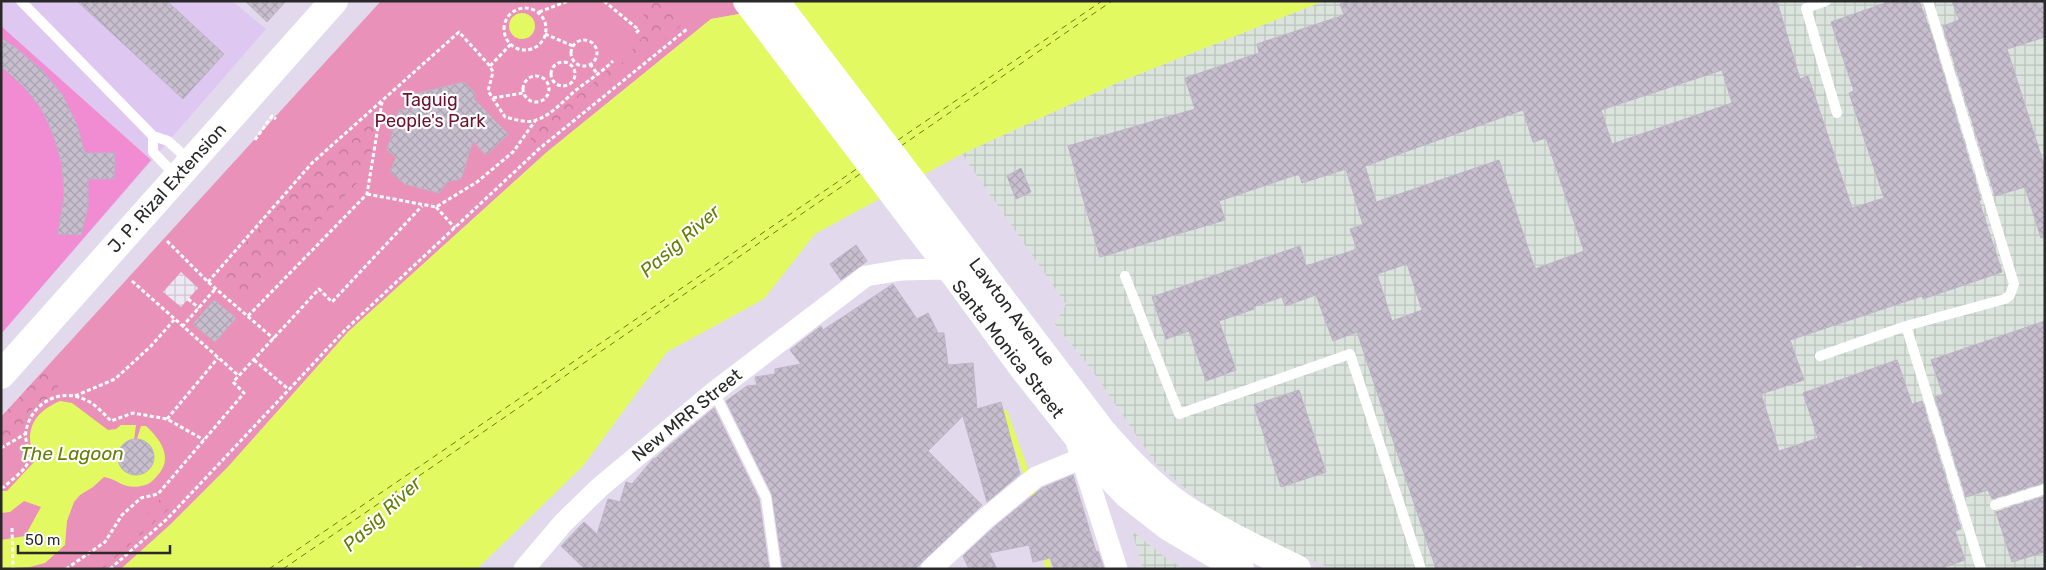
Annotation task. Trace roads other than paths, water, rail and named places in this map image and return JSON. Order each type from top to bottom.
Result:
[{"type":"main road","name":"J. P. Rizal Extension","points":[[1,375],[334,1]]},
{"type":"main road","name":"Lawton Avenue","points":[[747,1],[1082,445],[1128,495],[1176,518],[1235,539],[1297,569]]},
{"type":"main road","name":"Lawton Avenue","points":[[775,1],[1101,430],[1146,477],[1176,518],[1240,569]]},
{"type":"street","name":"Santa Monica Street","points":[[945,269],[1046,403],[1072,428]]},
{"type":"street","name":"Santa Monica Street","points":[[866,276],[902,270],[945,269],[970,272],[996,286],[1074,390],[1075,409],[1072,428],[1080,459],[1117,569]]},
{"type":"street","name":"New MRR Street","points":[[524,569],[587,499],[714,392],[866,276]]},
{"type":"street","points":[[991,329],[1015,311]]},
{"type":"street","points":[[931,569],[1029,483],[1080,459]]},
{"type":"lane","points":[[21,1],[153,136],[168,141],[184,169]]},
{"type":"lane","points":[[1826,1],[1806,8],[1836,113]]},
{"type":"lane","points":[[1820,356],[1906,326],[2005,299],[2010,295],[2014,284],[1928,1]]},
{"type":"lane","points":[[153,136],[153,152],[155,155],[184,169]]},
{"type":"lane","points":[[1125,276],[1179,414],[1350,354],[1421,569]]},
{"type":"lane","points":[[1906,326],[1981,569]]},
{"type":"lane","points":[[714,392],[766,498],[776,569]]},
{"type":"lane","points":[[1995,505],[2045,489]]},
{"type":"water","name":"Pasig River","points":[[781,1],[1324,1],[1119,82],[962,154],[815,234],[764,299],[667,352],[583,466],[477,569],[121,569],[171,524],[227,468],[348,332],[547,152],[711,19],[745,13]]},
{"type":"water","points":[[522,13],[531,17],[535,26],[531,35],[522,39],[513,35],[509,26],[513,17]]},
{"type":"water","name":"The Lagoon","points":[[60,401],[72,403],[108,430],[116,429],[121,425],[136,425],[134,440],[129,441],[119,451],[118,462],[122,469],[129,474],[146,472],[152,466],[154,457],[150,445],[137,439],[141,426],[146,426],[161,443],[165,463],[155,478],[143,486],[130,487],[104,477],[80,495],[74,502],[67,521],[65,545],[45,563],[30,567],[1,569],[1,540],[25,536],[41,507],[24,501],[10,512],[1,513],[1,491],[7,491],[34,462],[30,438],[32,425],[43,411]]},
{"type":"waterway","points":[[1005,413],[1036,501]]},
{"type":"waterway","points":[[1046,550],[1048,569]]},
{"type":"park label","name":"Taguig People's Park","points":[[430,110]]}]
